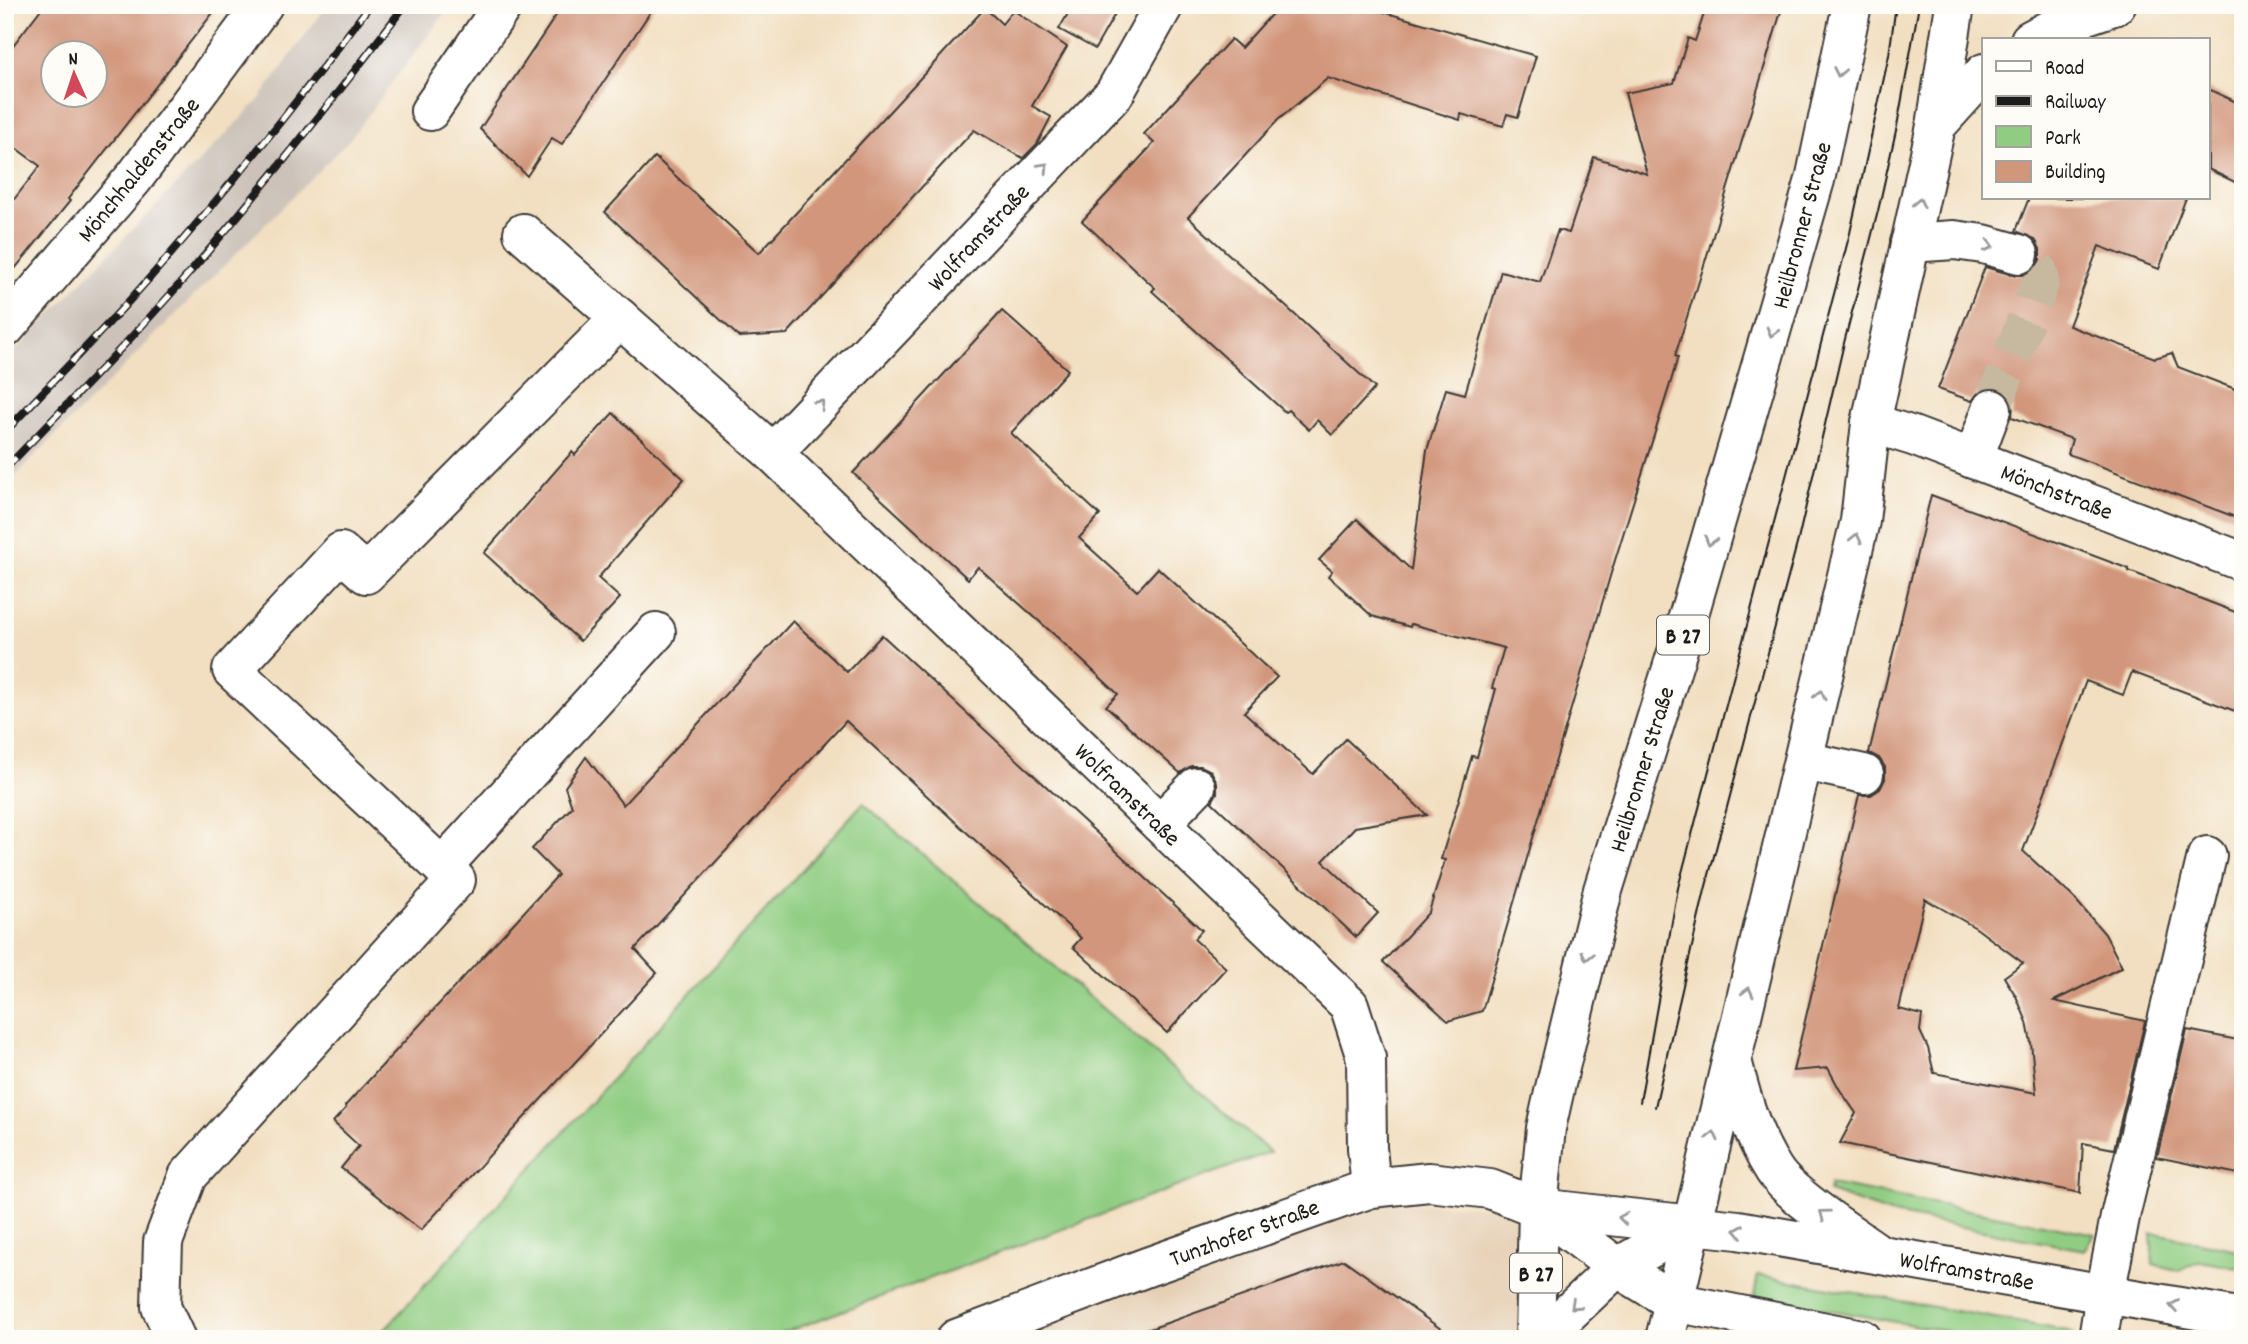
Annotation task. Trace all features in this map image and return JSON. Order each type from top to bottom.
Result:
[{"type":"main road","name":"Mönchhaldenstraße","points":[[5,328],[134,178],[263,5]]},
{"type":"main road","points":[[430,111],[503,5]]},
{"type":"main road","name":"Wolframstraße","points":[[773,453],[1114,94],[1164,5]]},
{"type":"main road","name":"Heilbronner Straße","points":[[1535,1339],[1538,1208],[1546,1128],[1603,890],[1689,614],[1815,180],[1852,5]]},
{"type":"main road","points":[[1665,1339],[1860,521],[1871,423],[1936,126],[1955,5]]},
{"type":"main road","points":[[2034,38],[2060,24],[2116,5]]},
{"type":"main road","points":[[1936,126],[1982,75]]},
{"type":"main road","name":"Wolframstraße","points":[[523,233],[773,453],[1349,1005],[1366,1058],[1367,1148],[1371,1188]]},
{"type":"main road","points":[[1910,243],[1954,240],[1983,244],[2018,254]]},
{"type":"main road","points":[[176,1339],[161,1307],[163,1242],[188,1176],[456,880],[232,670],[341,551],[366,574],[620,318]]},
{"type":"main road","points":[[1973,459],[1992,408]]},
{"type":"main road","name":"Mönchstraße","points":[[1871,423],[2243,562]]},
{"type":"main road","points":[[442,867],[656,632]]},
{"type":"main road","points":[[1804,761],[1864,774]]},
{"type":"main road","points":[[1160,824],[1196,788]]},
{"type":"main road","points":[[2098,1339],[2121,1212],[2207,856]]},
{"type":"main road","points":[[1732,1058],[1744,1110],[1774,1171],[1798,1194],[1879,1254]]},
{"type":"main road","name":"Tunzhofer Straße","points":[[956,1339],[1333,1199],[1371,1188],[1429,1182],[1490,1189],[1538,1208]]},
{"type":"main road","points":[[1538,1208],[1617,1267],[1674,1302],[1862,1339]]},
{"type":"main road","name":"Wolframstraße","points":[[1538,1208],[1738,1230],[2243,1318]]},
{"type":"main road","points":[[1541,1339],[1617,1267],[1691,1226]]},
{"type":"shaded area","points":[[327,5],[451,5],[349,140],[5,486],[5,361],[259,100]]},
{"type":"shaded area","points":[[1372,1201],[1490,1207],[1528,1224],[1524,1339],[986,1339]]},
{"type":"green space","points":[[863,803],[1270,1152],[767,1339],[376,1339]]},
{"type":"green space","points":[[1830,1184],[2095,1234],[2084,1250],[1893,1214],[1829,1192]]},
{"type":"green space","points":[[2151,1234],[2243,1251],[2243,1269],[2200,1261],[2180,1271],[2153,1264]]},
{"type":"green space","points":[[1758,1275],[2067,1331],[2073,1334],[2075,1339],[1988,1339],[1754,1296]]},
{"type":"building","points":[[44,5],[219,5],[68,199],[70,201],[5,281],[5,211],[40,166],[5,140],[5,56]]},
{"type":"building","points":[[563,5],[655,5],[562,144],[552,138],[527,176],[480,129]]},
{"type":"building","points":[[1073,5],[1120,5],[1095,49],[1059,29]]},
{"type":"building","points":[[1280,5],[1372,5],[1373,9],[1536,56],[1518,117],[1507,114],[1503,126],[1461,114],[1460,120],[1328,78],[1278,120],[1188,217],[1375,388],[1332,435],[1317,420],[1309,430],[1288,410],[1285,412],[1152,291],[1155,288],[1082,221],[1154,143],[1144,134],[1231,39],[1241,48]]},
{"type":"building","points":[[1707,5],[1783,5],[1675,356],[1678,357],[1671,381],[1611,573],[1482,1011],[1448,1021],[1383,962],[1429,912],[1445,860],[1441,859],[1472,756],[1477,757],[1504,648],[1372,616],[1328,576],[1332,571],[1319,560],[1357,519],[1411,570],[1427,450],[1446,389],[1465,394],[1501,271],[1540,282],[1558,230],[1569,233],[1594,157],[1647,174],[1625,93],[1674,83],[1688,38],[1695,41]]},
{"type":"building","points":[[985,8],[1002,24],[1013,10],[1067,47],[1032,106],[1051,117],[1037,144],[1023,158],[974,130],[787,334],[739,337],[605,212],[655,157],[759,253]]},
{"type":"building","points":[[2210,90],[2243,105],[2243,186],[2210,170]]},
{"type":"building","points":[[2028,200],[2185,200],[2159,269],[2099,246],[2069,326],[2155,358],[2172,353],[2178,367],[2243,392],[2243,520],[2068,454],[2072,439],[2012,417],[2013,405],[2009,396],[2000,389],[1988,388],[1978,393],[1972,401],[1938,389],[1985,267],[2013,275],[2024,275],[2034,270],[2040,260],[2040,249],[2035,239],[2016,231]]},
{"type":"building","points":[[1002,311],[1068,370],[1011,433],[1100,515],[1079,538],[1137,591],[1158,568],[1277,677],[1244,712],[1313,774],[1346,739],[1427,815],[1355,827],[1323,861],[1378,913],[1356,937],[1212,802],[1217,793],[1217,782],[1211,771],[1201,766],[1191,766],[1180,773],[1106,706],[1118,694],[1058,638],[978,567],[968,579],[853,473]]},
{"type":"building","points":[[613,413],[684,479],[598,578],[620,598],[580,641],[484,553],[572,452],[575,455]]},
{"type":"building","points":[[1931,495],[2243,615],[2243,714],[2132,672],[2123,695],[2086,681],[2023,851],[2074,898],[2105,934],[2122,967],[2054,1001],[2145,1021],[2114,1149],[2083,1143],[2080,1193],[1840,1143],[1856,1113],[1828,1068],[1793,1071],[1859,795],[1871,795],[1880,789],[1885,779],[1885,767],[1879,758],[1869,753]],"holes":[[[1925,899],[1976,928],[2023,963],[2004,977],[2027,1022],[2036,1093],[1934,1073],[1928,1048],[1920,1031],[1922,1015],[1899,1009]]]},
{"type":"building","points":[[793,621],[847,672],[882,635],[1202,930],[1194,939],[1226,968],[1167,1033],[1073,947],[1081,938],[846,721],[635,949],[657,973],[421,1230],[341,1168],[359,1146],[333,1122],[558,875],[532,849],[572,807],[565,787],[586,757],[623,805]]},
{"type":"building","points":[[2187,1030],[2243,1041],[2243,1175],[2157,1157]]},
{"type":"building","points":[[1344,1260],[1455,1339],[1137,1339],[1136,1334]]},
{"type":"tunnel","points":[[1992,409],[2040,283],[2037,268],[2019,254]]},
{"type":"tram line","points":[[1640,1102],[1678,888],[1850,233],[1889,55],[1896,5]]},
{"type":"tram line","points":[[1655,1107],[1705,890],[1798,540],[1878,211],[1919,5]]},
{"type":"railway","points":[[5,432],[114,317],[223,193],[370,5]]},
{"type":"railway","points":[[5,469],[198,263],[304,136],[405,5]]}]
